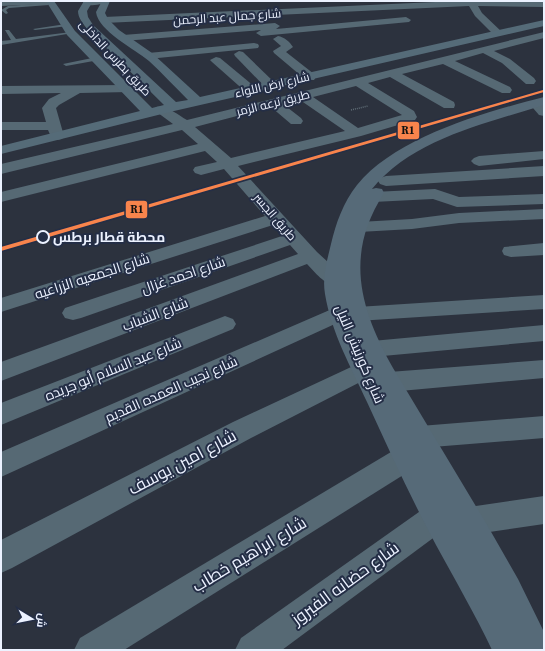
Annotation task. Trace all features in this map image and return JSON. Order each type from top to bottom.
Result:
[{"type":"main road","name":"شارع كورنيش النيل","points":[[348,314],[352,294],[350,275],[351,257],[359,227],[388,182],[424,153],[447,142],[543,107]]},
{"type":"main road","name":"شارع كورنيش النيل","points":[[512,648],[469,521],[413,447],[368,359],[334,279],[343,226],[348,214],[362,190],[381,170],[411,150],[465,126],[543,107]]},
{"type":"main road","name":"شارع كورنيش النيل","points":[[368,359],[389,382],[437,517],[512,648]]},
{"type":"street","points":[[104,12],[331,1]]},
{"type":"street","points":[[104,12],[248,13],[410,1]]},
{"type":"street","points":[[1,3],[50,2]]},
{"type":"street","name":"طريق بطرس الداخلى","points":[[50,2],[69,29],[126,89],[161,110]]},
{"type":"street","points":[[161,110],[90,27],[82,15],[82,9],[88,2],[104,12],[123,38],[148,56],[198,102]]},
{"type":"street","points":[[248,13],[249,20],[254,21],[544,4]]},
{"type":"street","points":[[474,7],[498,33]]},
{"type":"street","points":[[464,16],[474,7],[544,8]]},
{"type":"street","name":"شارع جمال عبد الرحمن","points":[[123,38],[474,7]]},
{"type":"street","points":[[132,44],[413,20]]},
{"type":"street","name":"شارع ارض اللواء","points":[[5,149],[56,131],[271,86],[544,23]]},
{"type":"street","name":"طريق ترعه الزمر","points":[[1,169],[392,74],[544,35]]},
{"type":"street","points":[[278,39],[288,47],[278,51],[310,77]]},
{"type":"street","points":[[148,56],[254,46]]},
{"type":"street","points":[[485,50],[506,62],[530,81]]},
{"type":"street","points":[[239,54],[271,86]]},
{"type":"street","points":[[216,60],[251,90]]},
{"type":"street","points":[[445,60],[506,90]]},
{"type":"street","points":[[58,74],[74,74]]},
{"type":"street","points":[[97,74],[113,74]]},
{"type":"street","points":[[392,74],[450,105]]},
{"type":"street","points":[[294,80],[331,115],[356,133]]},
{"type":"street","points":[[201,170],[356,133],[410,117],[409,114],[358,82]]},
{"type":"street","points":[[1,126],[56,131],[49,108],[50,105],[77,89]]},
{"type":"street","points":[[1,90],[126,89]]},
{"type":"street","points":[[274,103],[296,121]]},
{"type":"street","name":"طريق الجسر","points":[[161,110],[185,125],[246,182],[293,238],[334,279]]},
{"type":"street","points":[[1,197],[208,146]]},
{"type":"street","points":[[388,182],[544,155]]},
{"type":"street","points":[[388,182],[544,172]]},
{"type":"street","points":[[388,182],[435,194],[457,202],[544,199]]},
{"type":"street","points":[[359,227],[412,224],[459,218],[544,214]]},
{"type":"street","name":"شارع الجمعيه الزراعيه","points":[[1,304],[275,218]]},
{"type":"street","name":"شارع احمد غزال","points":[[73,313],[293,238]]},
{"type":"street","points":[[511,251],[544,249]]},
{"type":"street","name":"شارع الشباب","points":[[1,372],[310,256]]},
{"type":"street","points":[[348,314],[544,302]]},
{"type":"street","name":"شارع نجيب العمده القديم","points":[[1,465],[348,314]]},
{"type":"street","name":"شارع عبد السلام أبو جريده","points":[[1,414],[225,324]]},
{"type":"street","points":[[368,359],[544,333]]},
{"type":"street","name":"شارع امين يوسف","points":[[1,557],[242,430],[368,359]]},
{"type":"street","points":[[389,382],[544,369]]},
{"type":"street","points":[[413,447],[544,428]]},
{"type":"street","name":"شارع ابراهيم خطاب","points":[[92,650],[413,447]]},
{"type":"street","points":[[469,521],[544,510]]},
{"type":"street","name":"شارع حضانه الفيروز","points":[[253,650],[437,517]]},
{"type":"lane","points":[[6,13],[3,10],[8,7],[50,2]]},
{"type":"lane","points":[[35,29],[69,29]]},
{"type":"lane","points":[[1,43],[69,29]]},
{"type":"lane","points":[[7,30],[15,41]]},
{"type":"lane","points":[[66,64],[98,59]]},
{"type":"path","points":[[331,115],[389,101]]},
{"type":"transit line","name":"R1","points":[[1,249],[544,91]]},
{"type":"place","name":"محطة قطار برطس","points":[[43,237]]}]
